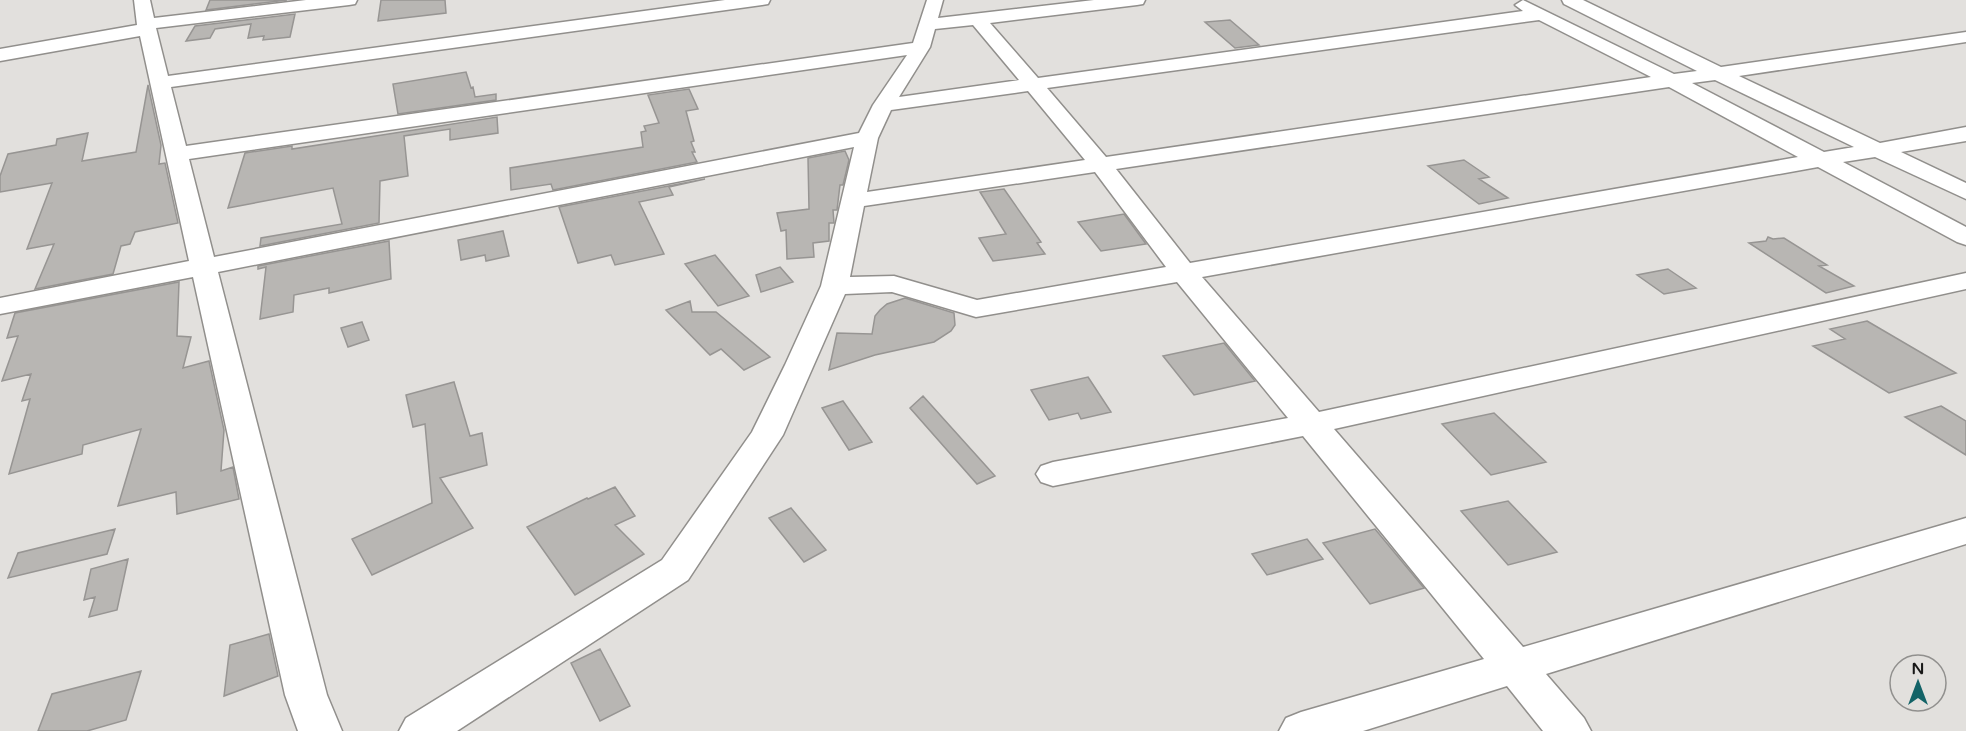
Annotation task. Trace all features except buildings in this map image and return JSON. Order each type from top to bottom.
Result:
[{"type":"street","points":[[0,55],[145,18],[349,0]]},
{"type":"street","points":[[159,83],[762,0]]},
{"type":"street","points":[[176,154],[928,24],[1137,0]]},
{"type":"street","points":[[1513,0],[1673,81],[1966,237]]},
{"type":"street","points":[[1570,0],[1966,192]]},
{"type":"street","points":[[883,105],[1541,14]]},
{"type":"street","points":[[145,18],[306,695],[320,731]]},
{"type":"street","points":[[976,18],[1101,165],[1183,272],[1569,731]]},
{"type":"street","points":[[421,731],[675,570],[767,435],[835,286],[867,138],[928,24]]},
{"type":"street","points":[[852,201],[1966,37]]},
{"type":"street","points":[[835,286],[894,284],[976,309],[1966,134]]},
{"type":"street","points":[[0,306],[202,265],[867,138]]},
{"type":"street","points":[[1053,474],[1311,424],[1966,281]]},
{"type":"street","points":[[1300,731],[1966,531]]}]
